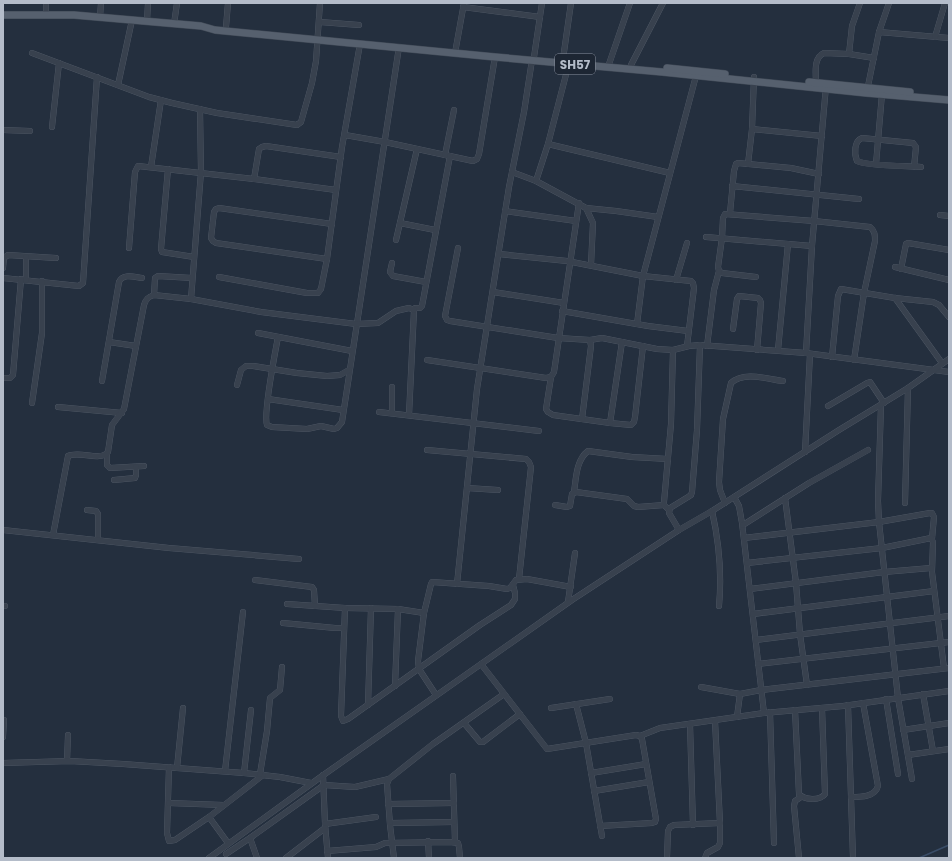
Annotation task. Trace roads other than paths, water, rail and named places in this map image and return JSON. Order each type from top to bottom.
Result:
[{"type":"main road","name":"SH57","points":[[3,15],[74,15],[174,24],[201,26],[209,25],[360,44],[436,49]]},
{"type":"main road","name":"SH57","points":[[201,26],[215,30],[319,38],[533,59]]},
{"type":"main road","name":"SH57","points":[[455,51],[495,57],[631,65],[697,74]]},
{"type":"main road","name":"SH57","points":[[566,61],[867,90],[949,95]]},
{"type":"main road","name":"SH57","points":[[753,79],[816,83],[826,86]]},
{"type":"main road","name":"SH57","points":[[867,90],[882,94],[949,100]]},
{"type":"street","points":[[46,3],[46,15]]},
{"type":"street","points":[[100,17],[101,3]]},
{"type":"street","points":[[146,21],[148,3]]},
{"type":"street","points":[[174,24],[177,3]]},
{"type":"street","points":[[226,27],[228,3]]},
{"type":"street","points":[[32,53],[160,100],[200,110],[295,125],[299,124],[312,83],[319,38],[320,3]]},
{"type":"street","points":[[457,584],[470,454],[481,368],[505,211],[542,3]]},
{"type":"street","points":[[536,181],[548,144],[566,61],[571,3]]},
{"type":"street","points":[[609,64],[630,3]]},
{"type":"street","points":[[631,65],[663,3]]},
{"type":"street","points":[[849,54],[850,37],[860,3]]},
{"type":"street","points":[[867,90],[879,32],[889,3]]},
{"type":"street","points":[[935,36],[944,3]]},
{"type":"street","points":[[455,51],[464,5],[540,17]]},
{"type":"street","points":[[118,85],[132,20]]},
{"type":"street","points":[[320,22],[358,25]]},
{"type":"street","points":[[879,32],[949,38]]},
{"type":"street","points":[[219,278],[314,294],[318,293],[321,288],[327,259],[341,157],[360,44]]},
{"type":"street","points":[[278,337],[268,399],[267,425],[307,429],[321,426],[334,429],[337,428],[342,422],[399,47]]},
{"type":"street","points":[[816,83],[817,61],[821,54],[829,52],[874,58]]},
{"type":"street","points":[[345,135],[416,148],[473,161],[477,159],[495,57]]},
{"type":"street","points":[[52,127],[60,63]]},
{"type":"street","points":[[637,324],[643,276],[697,74]]},
{"type":"street","points":[[3,278],[78,286],[83,283],[97,77]]},
{"type":"street","points":[[748,164],[752,129],[753,79]]},
{"type":"street","points":[[805,452],[812,246],[826,86]]},
{"type":"street","points":[[876,164],[882,94]]},
{"type":"street","points":[[151,167],[160,100]]},
{"type":"street","points":[[190,299],[201,172],[200,110]]},
{"type":"street","points":[[144,466],[110,468],[107,465],[112,425],[124,409],[146,299],[154,295],[190,299],[260,312],[356,324],[378,323],[399,310],[409,308],[414,310],[422,306],[448,155],[454,110]]},
{"type":"street","points":[[752,129],[822,136]]},
{"type":"street","points":[[3,130],[30,131]]},
{"type":"street","points":[[859,139],[878,139],[916,144],[917,167],[876,164],[857,161],[855,158],[856,142],[859,139]]},
{"type":"street","points":[[548,144],[670,173]]},
{"type":"street","points":[[254,179],[259,149],[262,147],[266,146],[341,157]]},
{"type":"street","points":[[396,240],[416,148]]},
{"type":"street","points":[[730,213],[732,186],[736,164],[738,163],[791,168],[819,174]]},
{"type":"street","points":[[129,248],[135,172],[138,166],[201,172],[336,190]]},
{"type":"street","points":[[168,169],[161,249],[162,252],[194,257]]},
{"type":"street","points":[[512,172],[536,181],[586,208],[593,223],[591,265]]},
{"type":"street","points":[[732,186],[859,199]]},
{"type":"street","points":[[579,203],[554,372],[551,377],[546,409],[548,412],[553,415],[631,425],[634,422],[643,346]]},
{"type":"street","points":[[327,259],[213,242],[211,238],[214,212],[219,208],[332,224]]},
{"type":"street","points":[[586,208],[616,210],[658,217]]},
{"type":"street","points":[[505,211],[576,221]]},
{"type":"street","points":[[707,346],[714,290],[719,271],[718,267],[724,216],[726,213],[814,221],[870,227],[873,229],[875,234],[854,360]]},
{"type":"street","points":[[940,214],[949,216]]},
{"type":"street","points":[[400,223],[435,230]]},
{"type":"street","points":[[706,237],[812,246]]},
{"type":"street","points":[[676,280],[687,243]]},
{"type":"street","points":[[949,250],[908,243],[906,244],[898,268],[949,280]]},
{"type":"street","points":[[778,350],[788,244]]},
{"type":"street","points":[[458,248],[445,316],[447,320],[450,321],[558,338],[590,340],[602,338],[673,350],[687,346],[778,350],[949,372]]},
{"type":"street","points":[[499,254],[570,261],[643,276],[691,281],[694,288],[687,346]]},
{"type":"street","points":[[3,268],[6,256],[56,258]]},
{"type":"street","points":[[3,378],[10,378],[13,375],[26,257]]},
{"type":"street","points":[[392,263],[390,272],[393,276],[426,282]]},
{"type":"street","points":[[719,271],[722,273],[756,277]]},
{"type":"street","points":[[102,381],[110,342],[119,282],[124,276],[142,278]]},
{"type":"street","points":[[154,295],[155,278],[158,276],[192,278]]},
{"type":"street","points":[[32,403],[42,333],[42,281]]},
{"type":"street","points":[[832,357],[839,292],[844,289],[895,298],[933,302],[939,304],[949,317]]},
{"type":"street","points":[[493,292],[564,303]]},
{"type":"street","points":[[733,329],[738,296],[758,298],[761,303],[757,350]]},
{"type":"street","points":[[895,298],[942,363]]},
{"type":"street","points":[[409,415],[414,310]]},
{"type":"street","points":[[562,311],[688,331]]},
{"type":"street","points":[[258,333],[352,351]]},
{"type":"street","points":[[582,419],[591,346],[590,340]]},
{"type":"street","points":[[110,342],[136,346]]},
{"type":"street","points":[[610,423],[622,342]]},
{"type":"street","points":[[574,492],[627,499],[634,506],[638,507],[670,508],[688,497],[692,492],[697,430],[700,346]]},
{"type":"street","points":[[673,350],[667,508],[679,530]]},
{"type":"street","points":[[209,858],[311,783],[568,602],[679,530],[725,503],[908,388],[949,359]]},
{"type":"street","points":[[427,360],[546,378],[551,377]]},
{"type":"street","points":[[237,385],[241,370],[246,366],[327,376],[340,375],[349,370]]},
{"type":"street","points":[[725,503],[719,482],[723,419],[731,383],[744,377],[783,381]]},
{"type":"street","points":[[828,406],[870,382],[882,404],[878,500],[879,522],[898,698],[912,779]]},
{"type":"street","points":[[392,387],[392,413]]},
{"type":"street","points":[[905,503],[908,388]]},
{"type":"street","points":[[268,399],[343,410]]},
{"type":"street","points":[[58,407],[122,413]]},
{"type":"street","points":[[379,412],[539,431]]},
{"type":"street","points":[[427,450],[526,459],[529,462],[530,467],[519,579]]},
{"type":"street","points":[[743,525],[785,498],[868,450]]},
{"type":"street","points":[[555,506],[570,506],[579,463],[584,453],[588,451],[632,457],[668,459]]},
{"type":"street","points":[[53,535],[68,456],[75,454],[103,455],[108,453]]},
{"type":"street","points":[[114,480],[134,478],[136,475],[136,467]]},
{"type":"street","points":[[467,488],[498,490]]},
{"type":"street","points":[[734,497],[739,506],[743,525],[761,690],[767,713],[774,843]]},
{"type":"street","points":[[785,498],[807,686]]},
{"type":"street","points":[[87,510],[96,511],[98,514],[98,540]]},
{"type":"street","points":[[712,511],[717,531],[720,579],[719,606]]},
{"type":"street","points":[[701,686],[740,694],[761,690],[807,686],[947,668],[941,643],[934,591],[932,539],[934,517],[932,513],[879,522],[744,538]]},
{"type":"street","points":[[3,530],[299,559]]},
{"type":"street","points":[[747,563],[882,548],[926,538],[932,539]]},
{"type":"street","points":[[568,602],[575,553]]},
{"type":"street","points":[[750,589],[884,572],[932,568]]},
{"type":"street","points":[[436,695],[419,669],[418,661],[424,613],[432,582],[507,589],[519,579],[527,579],[570,587]]},
{"type":"street","points":[[255,580],[310,586],[314,590],[315,606]]},
{"type":"street","points":[[345,608],[341,716],[342,720],[345,721],[480,625],[511,605],[515,599],[512,584]]},
{"type":"street","points":[[753,614],[934,591]]},
{"type":"street","points":[[287,604],[345,608],[398,609],[424,613]]},
{"type":"street","points":[[368,705],[371,608]]},
{"type":"street","points":[[395,686],[398,609]]},
{"type":"street","points":[[225,771],[243,612]]},
{"type":"street","points":[[756,640],[949,616]]},
{"type":"street","points":[[283,623],[344,628]]},
{"type":"street","points":[[758,664],[949,642]]},
{"type":"street","points":[[481,664],[547,748],[636,735],[640,736],[660,728],[737,717],[848,705],[949,691]]},
{"type":"street","points":[[169,767],[167,833],[168,840],[175,840],[209,817],[262,775],[269,701],[272,696],[280,690],[282,667]]},
{"type":"street","points":[[226,856],[324,785],[355,787],[389,779],[433,744],[504,694]]},
{"type":"street","points":[[737,717],[740,694]]},
{"type":"street","points":[[924,694],[933,751]]},
{"type":"street","points":[[551,708],[610,699]]},
{"type":"street","points":[[886,699],[898,774]]},
{"type":"street","points":[[851,797],[868,795],[876,791],[878,786],[863,703]]},
{"type":"street","points":[[576,704],[586,743],[602,836]]},
{"type":"street","points":[[848,705],[853,858]]},
{"type":"street","points":[[177,768],[183,708]]},
{"type":"street","points":[[799,858],[794,806],[795,801],[801,797],[818,798],[825,794],[822,708]]},
{"type":"street","points":[[244,773],[251,710]]},
{"type":"street","points":[[795,710],[799,794],[801,797]]},
{"type":"street","points":[[464,723],[480,742],[483,742],[520,714]]},
{"type":"street","points":[[3,737],[4,720]]},
{"type":"street","points":[[705,858],[707,853],[718,847],[720,843],[715,721]]},
{"type":"street","points":[[903,730],[949,723]]},
{"type":"street","points":[[690,724],[693,825]]},
{"type":"street","points":[[67,761],[68,735]]},
{"type":"street","points":[[600,826],[655,822],[656,820],[642,739],[640,736]]},
{"type":"street","points":[[908,754],[949,749]]},
{"type":"street","points":[[3,763],[67,761],[169,767],[262,775],[311,783]]},
{"type":"street","points":[[591,773],[646,764]]},
{"type":"street","points":[[323,775],[328,858]]},
{"type":"street","points":[[453,776],[455,842]]},
{"type":"street","points":[[389,779],[388,804],[394,858]]},
{"type":"street","points":[[594,791],[649,782]]},
{"type":"street","points":[[169,803],[223,806]]},
{"type":"street","points":[[388,804],[454,803]]},
{"type":"street","points":[[286,858],[325,826],[376,816]]},
{"type":"street","points":[[209,817],[226,845],[226,856]]},
{"type":"street","points":[[390,823],[454,822]]},
{"type":"street","points":[[667,858],[668,831],[670,827],[674,825],[720,823]]},
{"type":"street","points":[[250,838],[257,858]]},
{"type":"street","points":[[428,841],[429,858]]},
{"type":"street","points":[[327,851],[376,847],[384,842],[455,842],[459,845],[460,858]]},
{"type":"waterway","points":[[919,858],[949,845]]}]
